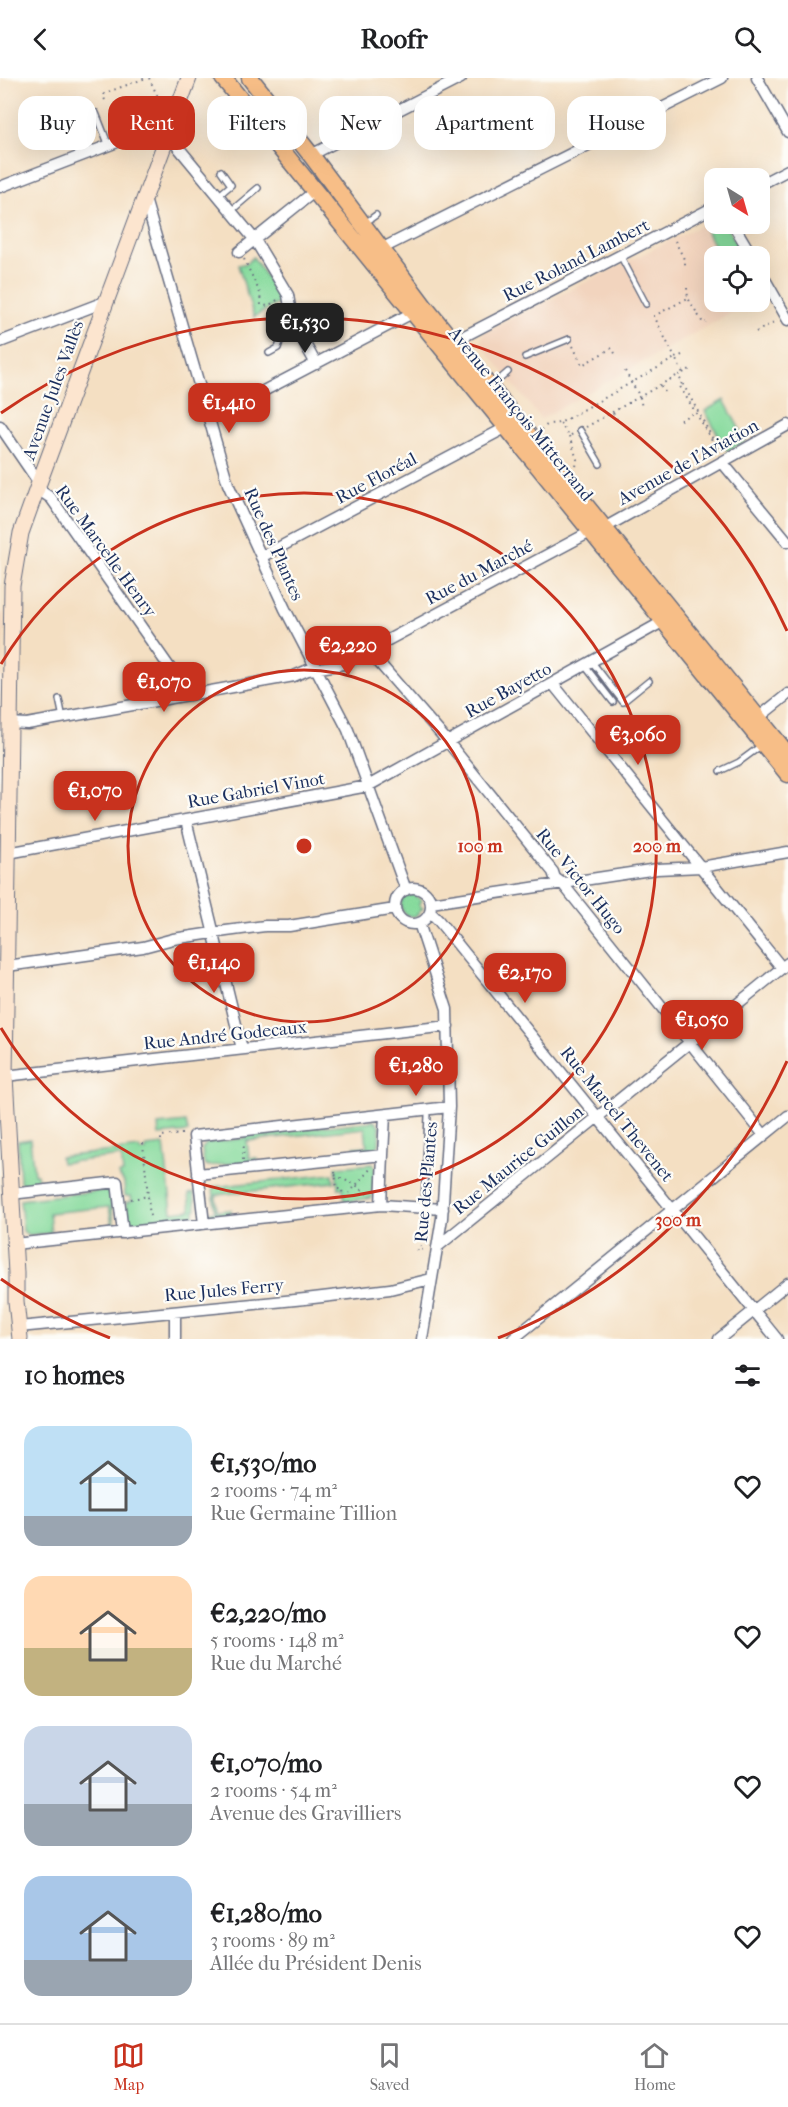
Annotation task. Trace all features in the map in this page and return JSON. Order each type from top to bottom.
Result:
[{"type":"main road","name":"Avenue Jules Vallès","points":[[182,96],[189,78]]},
{"type":"main road","name":"Avenue François Mitterrand","points":[[223,78],[507,427],[598,529],[788,755]]},
{"type":"main road","points":[[241,78],[304,159],[340,197]]},
{"type":"main road","name":"Avenue François Mitterrand","points":[[250,78],[311,155],[340,197],[369,220],[381,249],[453,342],[533,438],[664,621],[788,774]]},
{"type":"main road","name":"Avenue Jules Vallès","points":[[19,1333],[5,1076],[10,723],[6,587],[21,533],[162,150]]},
{"type":"street","points":[[311,155],[461,78]]},
{"type":"street","points":[[381,249],[420,226],[722,78]]},
{"type":"street","points":[[757,78],[788,132]]},
{"type":"street","points":[[0,187],[108,146]]},
{"type":"street","points":[[186,150],[218,195],[255,240],[288,294],[290,314],[316,364]]},
{"type":"street","points":[[770,179],[788,170]]},
{"type":"street","points":[[239,252],[315,191]]},
{"type":"street","name":"Rue des Plantes","points":[[145,199],[228,484],[285,609],[348,730],[406,890]]},
{"type":"street","name":"Rue Roland Lambert","points":[[453,342],[704,212]]},
{"type":"street","points":[[770,288],[787,318]]},
{"type":"street","points":[[0,342],[107,301]]},
{"type":"street","points":[[210,419],[414,312]]},
{"type":"street","name":"Rue Marcelle Henry","points":[[0,426],[39,483],[42,492],[51,498],[172,671],[186,695]]},
{"type":"street","name":"Avenue de l'Aviation","points":[[598,529],[721,456],[788,426]]},
{"type":"street","name":"Rue Floréal","points":[[261,557],[507,427]]},
{"type":"street","points":[[721,456],[788,542]]},
{"type":"street","name":"Rue du Marché","points":[[10,723],[27,724],[63,718],[294,676],[343,664],[598,529]]},
{"type":"street","name":"Rue Bayetto","points":[[368,786],[664,621]]},
{"type":"street","name":"Rue Victor Hugo","points":[[368,650],[448,742],[555,878],[562,883],[764,1135]]},
{"type":"street","points":[[553,684],[701,867],[785,965]]},
{"type":"street","points":[[758,718],[788,694]]},
{"type":"street","name":"Rue Gabriel Vinot","points":[[8,853],[368,786]]},
{"type":"street","points":[[186,820],[242,1049]]},
{"type":"street","points":[[430,908],[562,883],[657,869],[701,867],[788,852]]},
{"type":"street","points":[[411,888],[422,891],[429,898],[430,908],[423,921],[419,923],[404,922],[395,909],[397,897],[411,888]]},
{"type":"street","name":"Rue Marcel Thevenet","points":[[430,908],[777,1339]]},
{"type":"street","points":[[7,966],[143,947],[173,939],[265,926],[288,926],[395,909]]},
{"type":"street","name":"Rue des Plantes","points":[[419,923],[445,1002],[448,1026],[450,1107],[443,1209],[433,1246],[431,1279],[422,1339]]},
{"type":"street","name":"Rue Maurice Guillon","points":[[433,1246],[599,1117],[785,965]]},
{"type":"street","name":"Rue André Godecaux","points":[[5,1076],[448,1026]]},
{"type":"street","points":[[204,1224],[194,1136],[450,1107]]},
{"type":"street","points":[[377,1201],[385,1114]]},
{"type":"street","points":[[513,1339],[788,1116]]},
{"type":"street","points":[[198,1174],[383,1155]]},
{"type":"street","points":[[11,1194],[117,1182],[123,1233]]},
{"type":"street","points":[[14,1244],[204,1224],[377,1201],[443,1209]]},
{"type":"street","name":"Rue Jules Ferry","points":[[19,1333],[175,1312],[390,1289],[431,1279]]},
{"type":"street","points":[[719,1339],[788,1283]]},
{"type":"street","points":[[175,1312],[175,1339]]},
{"type":"lane","points":[[96,113],[108,143]]},
{"type":"lane","points":[[218,195],[231,185],[220,171]]},
{"type":"lane","points":[[231,211],[258,188]]},
{"type":"lane","points":[[620,255],[646,304]]},
{"type":"lane","points":[[269,353],[278,348],[280,342],[273,321],[290,314]]},
{"type":"lane","points":[[525,357],[569,339]]},
{"type":"lane","points":[[491,387],[508,372]]},
{"type":"lane","points":[[580,430],[600,464]]},
{"type":"lane","points":[[588,664],[622,702],[649,681]]},
{"type":"lane","points":[[588,664],[613,702]]},
{"type":"lane","points":[[59,699],[63,718]]},
{"type":"lane","points":[[720,771],[739,762],[764,744]]},
{"type":"lane","points":[[424,1207],[428,1115]]},
{"type":"path","points":[[105,100],[103,96],[105,93],[148,78],[157,96]]},
{"type":"path","points":[[674,238],[685,261],[685,266]]},
{"type":"path","points":[[239,252],[247,263],[260,293],[262,306],[268,306],[288,294]]},
{"type":"path","points":[[687,288],[688,298],[703,323],[706,322]]},
{"type":"path","points":[[683,373],[654,316],[688,298]]},
{"type":"path","points":[[756,332],[787,318]]},
{"type":"path","points":[[569,339],[582,365],[612,348],[616,355]]},
{"type":"path","points":[[533,438],[548,424],[560,423],[682,355]]},
{"type":"path","points":[[569,436],[690,369]]},
{"type":"path","points":[[625,371],[640,397],[642,408]]},
{"type":"path","points":[[678,375],[721,456]]},
{"type":"path","points":[[682,382],[679,384],[714,446],[723,440]]},
{"type":"path","points":[[661,385],[666,394]]},
{"type":"path","points":[[613,412],[618,421]]},
{"type":"path","points":[[680,420],[695,412]]},
{"type":"path","points":[[560,423],[569,436],[577,459],[576,467]]},
{"type":"path","points":[[244,1169],[242,1154],[247,1130]]},
{"type":"path","points":[[161,1140],[161,1136],[188,1134],[194,1136]]},
{"type":"path","points":[[142,1143],[151,1220]]},
{"type":"path","points":[[333,1160],[337,1189],[342,1189],[342,1204]]},
{"type":"path","points":[[342,1204],[374,1165]]},
{"type":"path","points":[[335,1175],[357,1186],[377,1201]]},
{"type":"path","points":[[131,1198],[148,1196]]},
{"type":"path","points":[[427,1233],[426,1243],[417,1250],[419,1252],[433,1246]]},
{"type":"shaded area","points":[[704,224],[704,234],[731,234],[738,246],[704,246],[704,312],[732,312],[541,419],[481,344],[483,333]]},
{"type":"shaded area","points":[[4,612],[1,721],[0,725],[0,614]]},
{"type":"green space","points":[[708,234],[731,234],[738,246],[714,246]]},
{"type":"green space","points":[[253,257],[282,301],[254,317],[238,265],[247,263]]},
{"type":"green space","points":[[724,400],[746,441],[727,451],[705,411]]},
{"type":"green space","points":[[413,894],[422,901],[419,903],[423,908],[416,916],[408,916],[403,912],[401,906],[403,898]]},
{"type":"green space","points":[[374,1121],[380,1126],[379,1145],[373,1150],[355,1152],[354,1147],[367,1146],[365,1128],[247,1141],[249,1158],[257,1158],[257,1163],[244,1165],[242,1162],[209,1166],[204,1164],[202,1149],[207,1143],[246,1138],[247,1135]]},
{"type":"green space","points":[[186,1122],[188,1132],[159,1135],[158,1125]]},
{"type":"green space","points":[[30,1139],[34,1174],[37,1174],[38,1180],[48,1180],[48,1184],[26,1186],[20,1182],[18,1141]]},
{"type":"green space","points":[[164,1145],[172,1212],[191,1210],[189,1194],[194,1193],[196,1209],[191,1218],[154,1222],[153,1219],[149,1220],[149,1223],[131,1224],[128,1221],[126,1202],[132,1201],[131,1196],[125,1196],[124,1182],[118,1174],[123,1173],[121,1156],[61,1163],[60,1157],[140,1148],[141,1151],[146,1151],[146,1147]]},
{"type":"green space","points":[[373,1164],[375,1168],[372,1198],[345,1202],[343,1188],[338,1188],[336,1167]]},
{"type":"green space","points":[[333,1174],[334,1182],[216,1195],[217,1211],[231,1210],[231,1217],[213,1218],[207,1213],[215,1211],[213,1187]]},
{"type":"green space","points":[[107,1190],[110,1195],[114,1224],[112,1224],[109,1207],[49,1213],[51,1233],[28,1235],[23,1231],[20,1200]]}]
